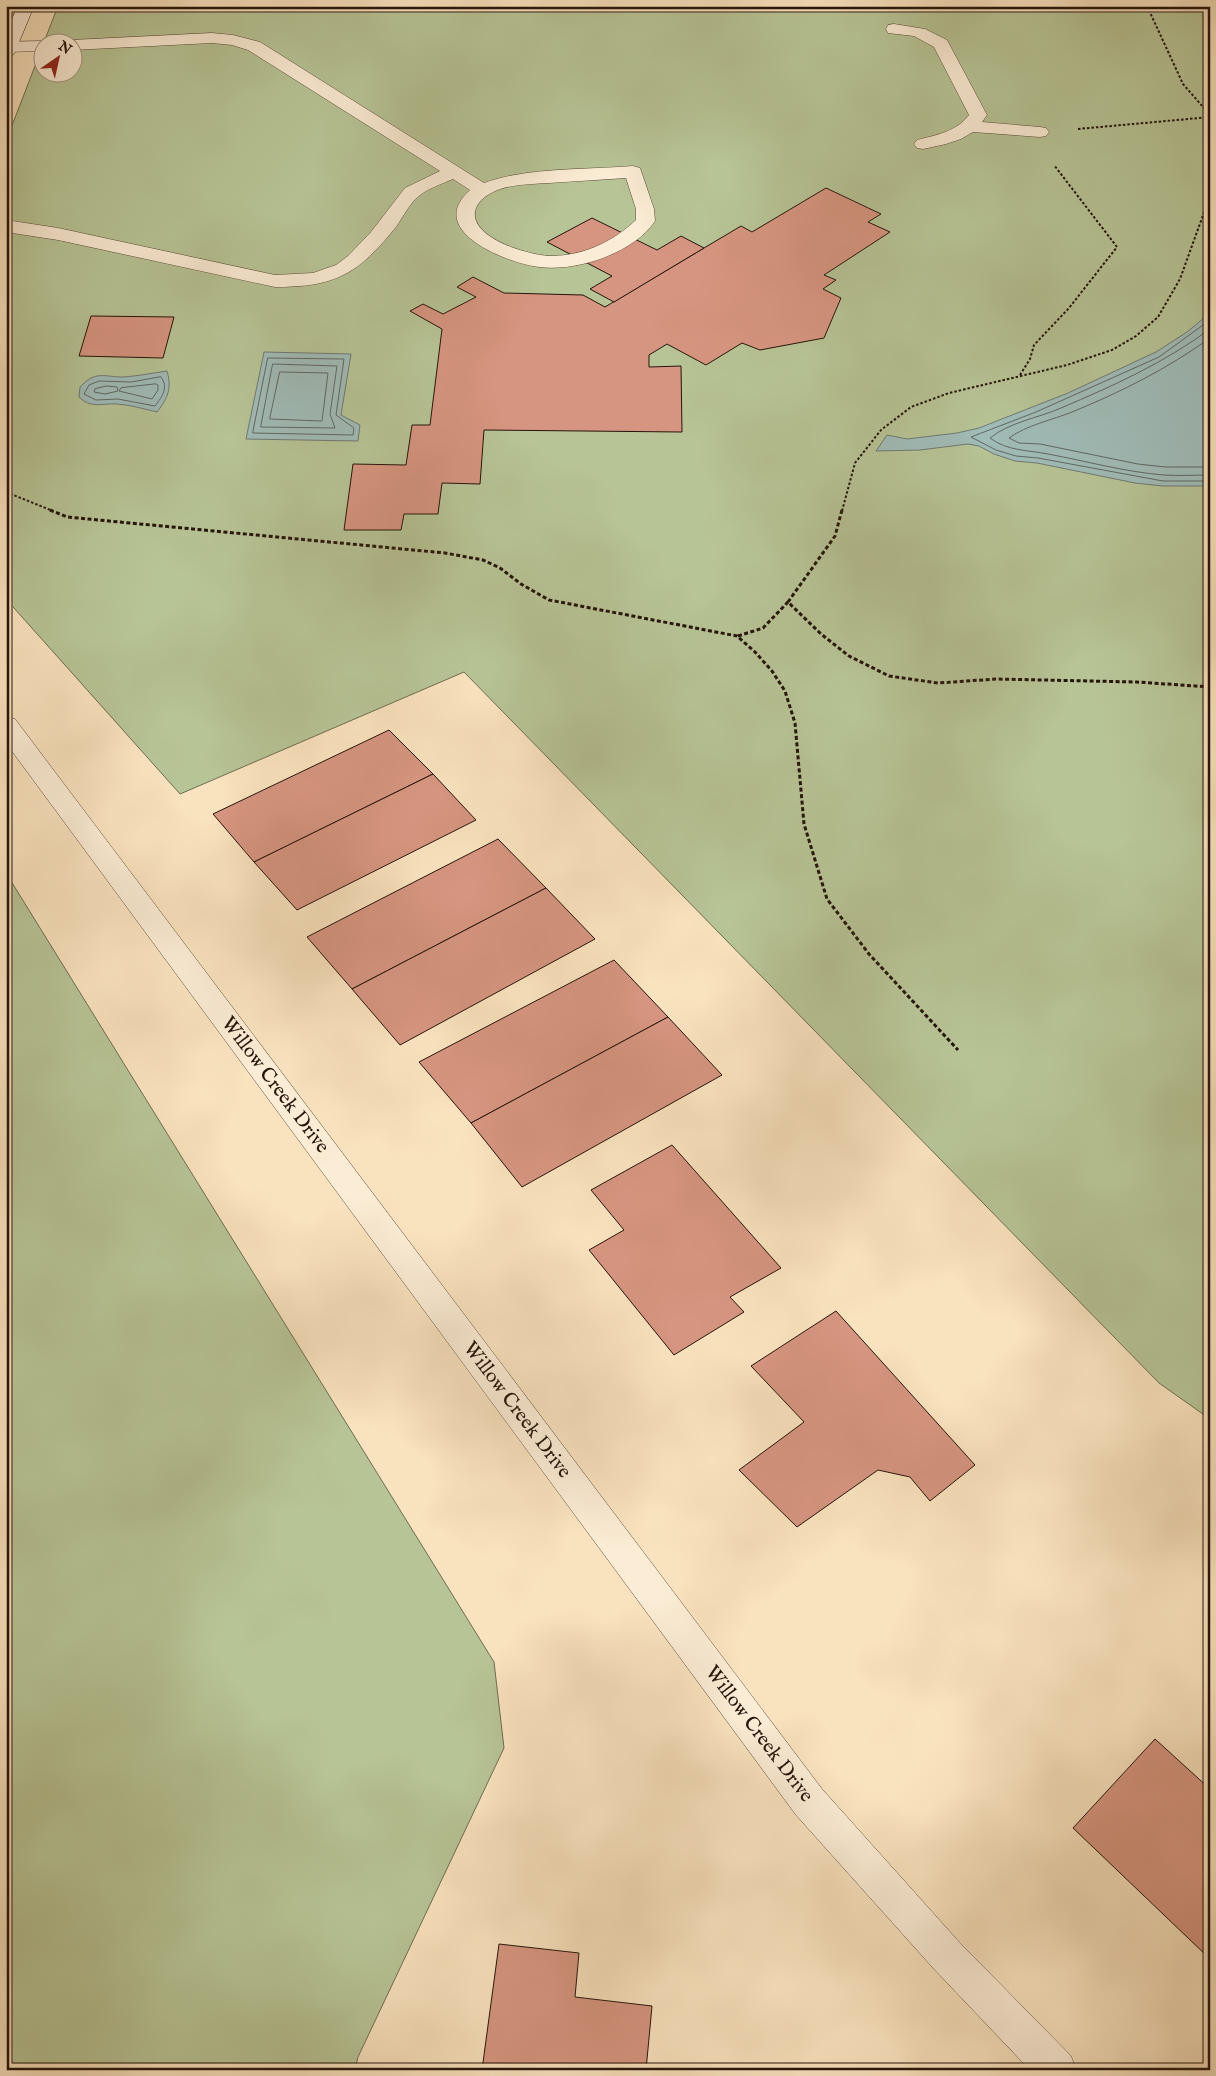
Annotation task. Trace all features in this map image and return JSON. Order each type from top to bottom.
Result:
[{"type":"street","points":[[26,6],[7,49],[32,47]]},
{"type":"street","points":[[894,28],[918,31],[931,36],[941,44],[978,114],[971,126]]},
{"type":"street","points":[[82,44],[212,38],[233,40],[254,46],[483,190],[518,180],[633,172],[646,221],[637,231],[620,241],[585,256],[567,261],[540,261],[517,256],[490,243],[473,232],[465,221],[465,210],[471,199],[483,190]]},
{"type":"street","points":[[923,144],[942,141],[971,126],[1040,132]]},
{"type":"street","points":[[6,226],[50,232],[275,280],[310,280],[337,272],[353,263],[366,251],[412,192],[454,172]]},
{"type":"street","name":"Willow Creek Drive","points":[[6,725],[809,1802],[947,1956],[1057,2070]]},
{"type":"path","points":[[1147,6],[1183,84],[1210,116]]},
{"type":"path","points":[[1020,375],[1030,359],[1034,344],[1069,308],[1116,247],[1072,190],[1049,156],[1040,132],[1210,116]]},
{"type":"path","points":[[6,492],[67,516],[444,553],[483,560],[500,568],[521,584],[549,600],[737,636],[763,628],[788,602],[835,536],[855,463],[881,430],[911,407],[949,393],[1067,365],[1112,350],[1136,336],[1158,318],[1180,279],[1210,196]]},
{"type":"path","points":[[788,602],[821,634],[849,656],[889,676],[938,683],[996,679],[1137,682],[1210,686]]},
{"type":"path","points":[[737,636],[772,671],[785,690],[798,740],[804,824],[827,899],[869,954],[958,1050]]},
{"type":"green space","points":[[58,6],[1210,6],[1210,1419],[1159,1383],[464,672],[180,794],[6,599],[6,141],[32,74],[32,82],[82,82],[82,32],[48,32]]},
{"type":"green space","points":[[6,873],[494,1662],[504,1748],[358,2057],[355,2070],[6,2070]]},
{"type":"water","points":[[1210,313],[1210,486],[1163,486],[1135,483],[1037,463],[1015,461],[994,454],[979,446],[968,444],[920,450],[876,451],[887,435],[907,439],[957,433],[979,428],[1068,393],[1156,352],[1187,332]]},
{"type":"water","points":[[264,352],[351,354],[341,415],[360,425],[358,441],[246,439]]},
{"type":"water","points":[[167,371],[168,393],[157,412],[122,405],[97,405],[88,403],[79,397],[80,387],[96,376],[123,377]]},
{"type":"building","points":[[826,188],[881,214],[868,222],[890,232],[824,275],[836,280],[823,289],[841,298],[824,338],[760,350],[742,343],[706,365],[667,344],[649,355],[649,367],[681,366],[682,432],[484,430],[480,484],[442,483],[438,514],[404,514],[401,530],[344,530],[353,464],[406,465],[412,425],[430,425],[442,329],[410,311],[423,304],[443,314],[476,297],[457,287],[473,277],[504,293],[583,295],[605,307],[741,226],[752,232]]},
{"type":"building","points":[[592,218],[657,250],[681,236],[704,248],[614,302],[590,289],[612,276],[547,242]]},
{"type":"building","points":[[91,316],[174,317],[163,358],[79,356]]},
{"type":"building","points":[[389,730],[433,774],[254,862],[213,814]]},
{"type":"building","points":[[433,774],[476,820],[297,910],[254,862]]},
{"type":"building","points":[[498,839],[546,888],[352,989],[307,937]]},
{"type":"building","points":[[546,888],[595,939],[400,1045],[352,989]]},
{"type":"building","points":[[614,960],[668,1017],[471,1123],[419,1062]]},
{"type":"building","points":[[668,1017],[722,1075],[522,1187],[471,1123]]},
{"type":"building","points":[[672,1145],[781,1268],[730,1297],[744,1312],[674,1355],[589,1250],[624,1230],[591,1190]]},
{"type":"building","points":[[836,1311],[975,1465],[930,1501],[910,1477],[878,1470],[797,1527],[739,1470],[804,1422],[751,1366]]},
{"type":"building","points":[[1155,1739],[1210,1789],[1210,1959],[1073,1828]]},
{"type":"building","points":[[499,1944],[579,1953],[575,1997],[652,2006],[646,2070],[482,2070]]}]
